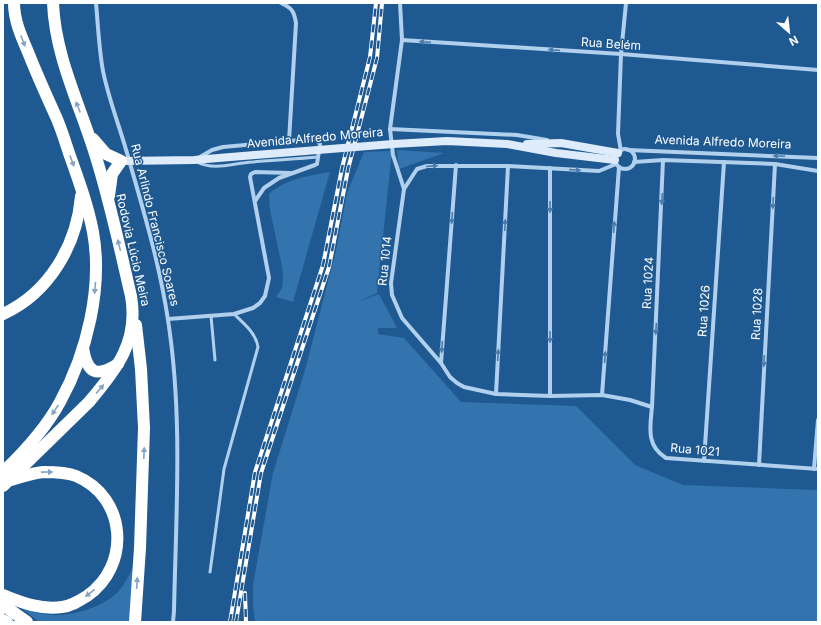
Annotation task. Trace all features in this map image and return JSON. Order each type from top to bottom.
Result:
[{"type":"highway","points":[[5,480],[60,402],[71,380],[83,348],[93,309],[96,276],[93,232],[81,187],[58,121],[20,33],[14,3]]},
{"type":"highway","name":"Rodovia Lúcio Meira","points":[[5,480],[89,402],[111,376],[128,345],[132,329],[134,310],[109,203],[88,131],[76,101],[60,50],[55,25],[53,3]]},
{"type":"highway","points":[[88,131],[106,154],[125,161],[112,174],[109,203]]},
{"type":"highway","points":[[3,314],[29,298],[45,282],[61,261],[76,227],[80,208],[81,187]]},
{"type":"highway","points":[[134,310],[141,369],[144,428],[140,548],[135,622]]},
{"type":"highway","points":[[83,348],[85,360],[93,371],[103,372],[118,364]]},
{"type":"highway","points":[[3,595],[26,604],[49,608],[63,607],[77,603],[101,583],[110,570],[115,556],[117,541],[115,520],[106,500],[98,490],[76,476],[42,472],[5,480]]},
{"type":"highway","points":[[3,605],[27,622]]},
{"type":"highway","points":[[3,620],[7,622]]},
{"type":"street","name":"Rua Arlindo Francisco Soares","points":[[96,3],[103,71],[125,161],[157,265],[168,319],[176,388],[177,433],[175,603],[173,622]]},
{"type":"street","points":[[281,3],[288,6],[294,12],[296,22],[289,141]]},
{"type":"street","name":"Rua 1014","points":[[400,3],[402,40],[390,129],[393,155],[404,189],[391,283],[392,295],[402,318],[441,363],[456,383],[464,387],[496,394]]},
{"type":"street","points":[[602,395],[618,159],[621,54],[626,3]]},
{"type":"street","name":"Rua Belém","points":[[402,40],[621,54],[818,70]]},
{"type":"street","name":"Avenida Alfredo Moreira","points":[[390,129],[517,135],[561,143],[618,159]]},
{"type":"street","points":[[194,160],[212,150],[224,148],[289,141],[317,140],[320,144],[317,164],[292,173],[271,183],[264,188],[255,201]]},
{"type":"street","name":"Avenida Alfredo Moreira","points":[[125,161],[194,160],[421,142],[447,141],[509,144],[561,143]]},
{"type":"street","name":"Avenida Alfredo Moreira","points":[[509,144],[556,153],[618,159]]},
{"type":"street","name":"Avenida Alfredo Moreira","points":[[628,150],[818,158]]},
{"type":"street","points":[[404,189],[417,170],[427,166],[508,166],[599,171],[608,168],[618,159],[628,150],[634,155],[634,162],[630,168],[622,169],[618,159]]},
{"type":"street","name":"Avenida Alfredo Moreira","points":[[634,162],[664,160],[775,164],[818,171]]},
{"type":"street","name":"Rua 1024","points":[[652,407],[664,160]]},
{"type":"street","name":"Rua 1026","points":[[704,462],[724,162]]},
{"type":"street","name":"Rua 1028","points":[[759,465],[775,164]]},
{"type":"street","points":[[441,363],[456,165]]},
{"type":"street","points":[[508,166],[496,394],[550,396],[602,395],[630,400],[652,407]]},
{"type":"street","points":[[550,168],[550,396]]},
{"type":"street","points":[[168,319],[234,314],[253,308],[260,303],[265,296],[269,278],[250,177],[254,172],[292,173]]},
{"type":"street","name":"Rua 1021","points":[[652,407],[650,426],[651,439],[654,448],[659,454],[666,458],[704,462],[816,469]]},
{"type":"street","points":[[816,469],[818,420]]},
{"type":"lane","points":[[194,160],[204,165],[224,166],[251,162],[318,157]]},
{"type":"lane","points":[[210,572],[224,469],[258,347],[257,340],[253,333],[234,314]]},
{"type":"lane","points":[[211,316],[215,360]]},
{"type":"shaded area","points":[[397,150],[444,153],[399,169]]},
{"type":"shaded area","points":[[392,151],[377,293],[357,302],[379,294],[397,328],[378,328],[378,334],[404,338],[461,402],[576,406],[635,465],[683,485],[818,490],[818,622],[255,622],[253,585],[273,473],[305,370],[336,251],[347,193],[364,152]]},
{"type":"shaded area","points":[[330,172],[293,302],[276,297],[282,288],[283,277],[270,210],[269,194],[290,182]]},
{"type":"shaded area","points":[[136,563],[132,622],[39,622],[19,606],[49,615],[70,614],[92,608],[111,598],[118,592]]},
{"type":"railway","points":[[230,622],[255,472],[323,265],[342,168],[370,57],[376,3]]},
{"type":"railway","points":[[236,622],[261,473],[329,267],[348,169],[377,58],[382,3]]},
{"type":"railway","points":[[245,593],[246,622]]}]
